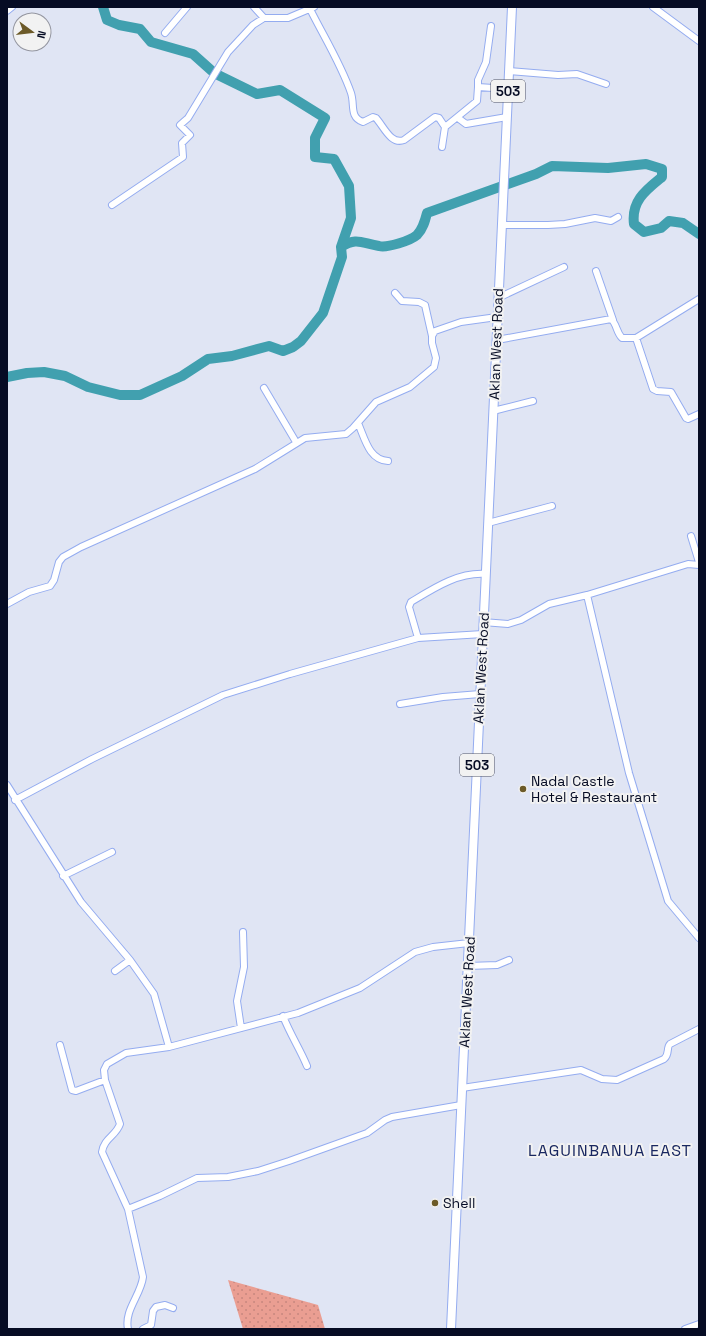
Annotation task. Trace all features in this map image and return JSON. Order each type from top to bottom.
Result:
[{"type":"main road","name":"Aklan West Road","points":[[451,1329],[460,1106],[468,966],[512,7]]},
{"type":"street","points":[[7,11],[12,7]]},
{"type":"street","points":[[165,33],[187,7]]},
{"type":"street","points":[[254,7],[264,18]]},
{"type":"street","points":[[654,7],[699,41]]},
{"type":"street","points":[[112,205],[183,157],[182,143],[190,135],[180,125],[188,118],[215,71],[228,52],[253,25],[264,18],[288,18],[312,8],[352,95],[353,114],[363,122],[376,118],[394,140],[399,142],[435,117],[439,118],[445,127],[442,147]]},
{"type":"street","points":[[445,127],[458,118],[477,101],[478,80],[486,62],[491,26]]},
{"type":"street","points":[[509,71],[558,75],[577,74],[606,84]]},
{"type":"street","points":[[478,87],[508,89]]},
{"type":"street","points":[[458,118],[466,124],[507,117]]},
{"type":"street","points":[[502,225],[565,224],[595,218],[611,221],[618,217]]},
{"type":"street","points":[[498,298],[564,266]]},
{"type":"street","points":[[596,271],[613,320],[622,338],[636,338],[699,299]]},
{"type":"street","points":[[7,604],[29,592],[50,586],[54,580],[59,562],[63,557],[255,468],[296,442],[305,438],[346,434],[358,423],[376,402],[410,387],[434,366],[436,358],[425,305],[419,302],[402,301],[395,293]]},
{"type":"street","points":[[432,336],[435,331],[461,322],[497,317]]},
{"type":"street","points":[[497,340],[598,321],[613,320]]},
{"type":"street","points":[[636,338],[652,389],[671,392],[686,418],[688,419],[699,414]]},
{"type":"street","points":[[264,388],[296,442]]},
{"type":"street","points":[[493,411],[533,401]]},
{"type":"street","points":[[358,423],[371,452],[381,461],[388,462]]},
{"type":"street","points":[[488,523],[552,506]]},
{"type":"street","points":[[691,536],[699,562]]},
{"type":"street","points":[[483,622],[508,624],[521,620],[549,604],[587,595],[688,564],[699,565]]},
{"type":"street","points":[[418,638],[410,607],[411,602],[459,576],[469,573],[486,574]]},
{"type":"street","points":[[587,595],[629,773],[668,901],[699,938]]},
{"type":"street","points":[[15,800],[92,760],[223,696],[290,674],[418,638],[483,634]]},
{"type":"street","points":[[400,704],[443,697],[480,694]]},
{"type":"street","points":[[7,785],[63,876],[81,902],[130,960],[154,994],[169,1047]]},
{"type":"street","points":[[63,876],[112,852]]},
{"type":"street","points":[[241,1028],[237,1001],[244,968],[243,932]]},
{"type":"street","points":[[128,1329],[131,1309],[143,1284],[143,1277],[128,1209],[102,1152],[106,1141],[118,1131],[120,1124],[105,1080],[104,1070],[107,1064],[126,1054],[169,1047],[298,1013],[360,988],[415,952],[425,948],[469,943]]},
{"type":"street","points":[[115,971],[130,960]]},
{"type":"street","points":[[468,966],[497,965],[508,960]]},
{"type":"street","points":[[283,1016],[290,1035],[298,1046],[307,1066]]},
{"type":"street","points":[[462,1088],[581,1070],[602,1079],[617,1080],[664,1059],[668,1055],[668,1046],[670,1044],[699,1029]]},
{"type":"street","points":[[60,1045],[72,1090],[76,1091],[105,1080]]},
{"type":"street","points":[[128,1209],[160,1196],[197,1178],[228,1177],[258,1171],[289,1161],[367,1133],[385,1120],[392,1117],[460,1106]]},
{"type":"street","points":[[143,1329],[151,1325],[153,1311],[156,1307],[165,1305],[173,1308]]},
{"type":"street","points":[[684,1329],[699,1324]]},
{"type":"shaded area","points":[[228,1280],[318,1305],[325,1329],[243,1329]]},
{"type":"waterway","points":[[103,7],[107,20],[119,25],[140,29],[151,42],[193,54],[212,71]]},
{"type":"waterway","points":[[7,377],[27,373],[44,372],[65,376],[88,387],[120,395],[140,395],[182,376],[208,359],[232,356],[269,346],[283,351],[293,347],[301,341],[323,313],[342,257],[341,247],[351,218],[349,186],[334,159],[315,157],[315,138],[325,118],[280,90],[257,94],[216,74]]},
{"type":"waterway","points":[[341,247],[355,241],[383,246],[404,242],[419,233],[424,225],[427,213],[536,174],[552,166],[608,168],[646,164],[662,169],[662,177],[650,187],[637,202],[634,224],[644,232],[661,228],[669,221],[683,223],[699,234]]},
{"type":"place","name":"Nadal Castle Hotel & Restaurant","points":[[523,789]]},
{"type":"place","name":"Shell","points":[[435,1203]]},
{"type":"district","name":"LAGUINBANUA EAST","points":[[610,1150]]}]
